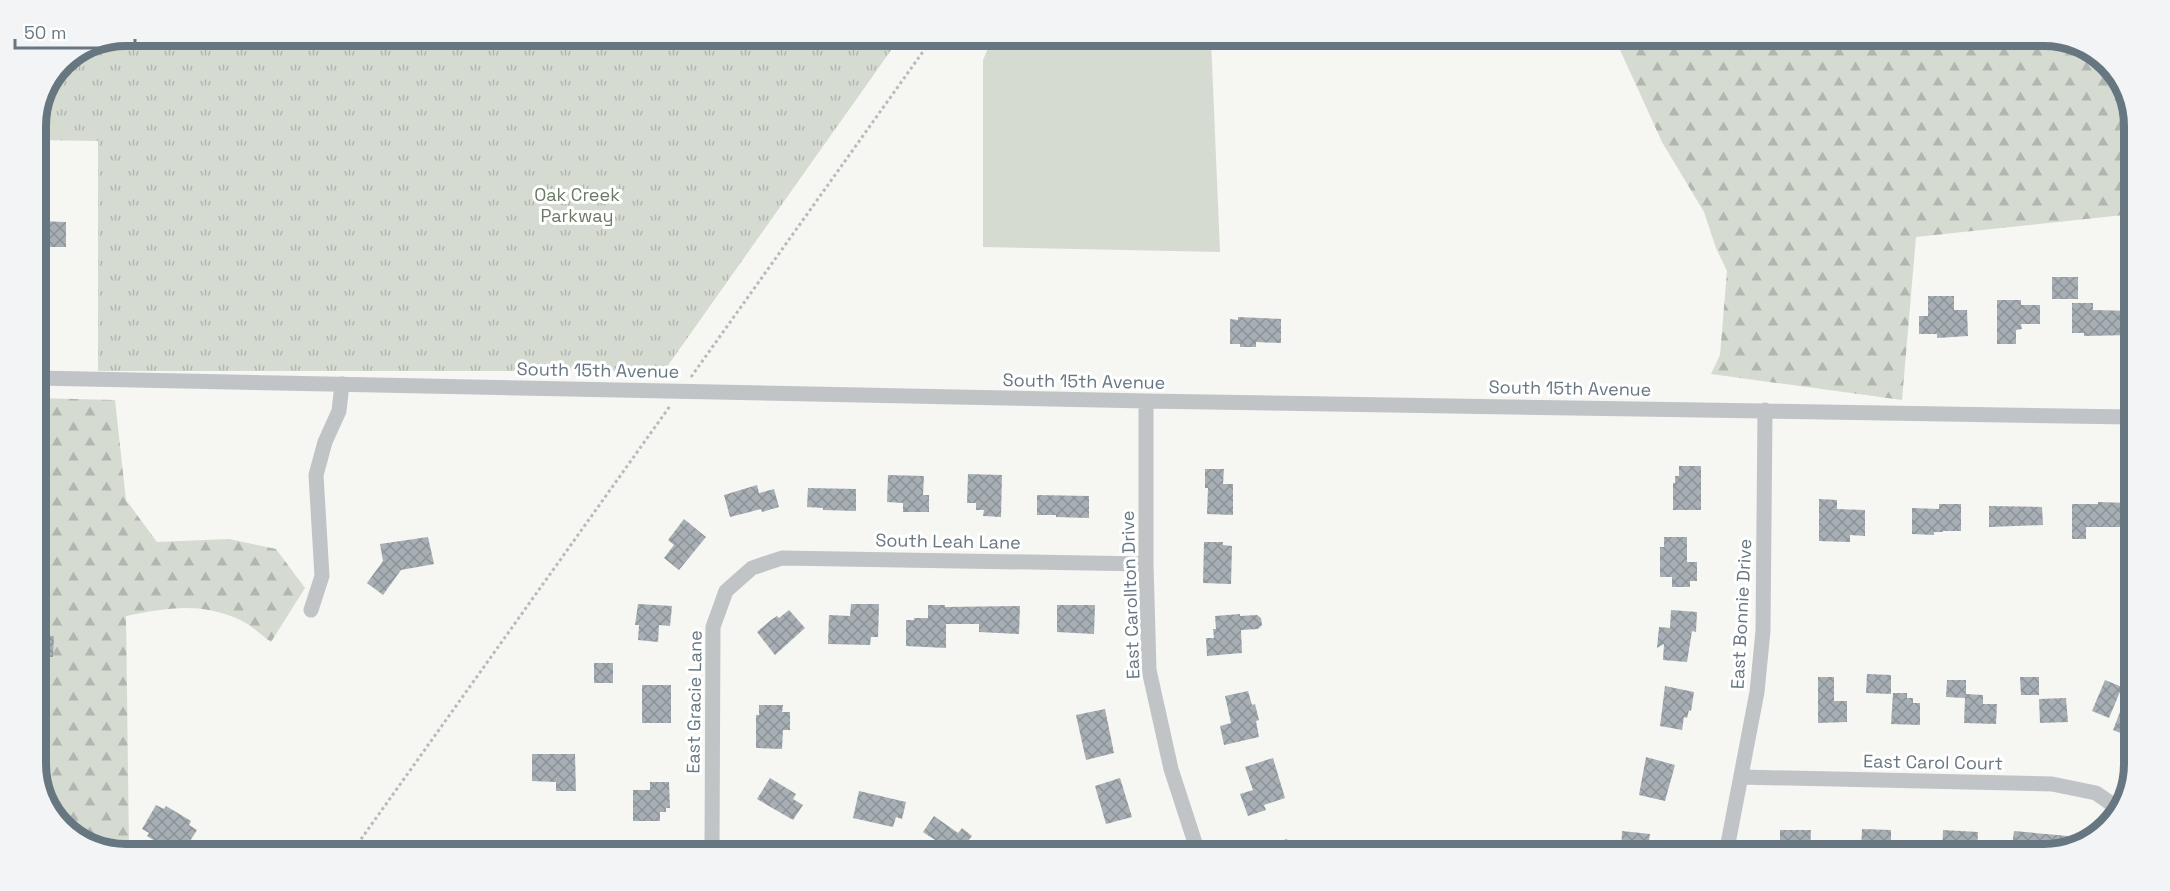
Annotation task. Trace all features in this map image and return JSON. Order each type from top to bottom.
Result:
[{"type":"street","name":"South 15th Avenue","points":[[46,378],[1146,402],[2123,417]]},
{"type":"street","points":[[311,610],[322,576],[316,475],[325,442],[339,411],[342,384]]},
{"type":"street","name":"East Carollton Drive","points":[[1146,402],[1146,564],[1149,670],[1171,769],[1195,844]]},
{"type":"street","name":"East Bonnie Drive","points":[[1728,844],[1757,692],[1763,630],[1765,410]]},
{"type":"street","name":"South Leah Lane","points":[[752,568],[782,558],[1146,564]]},
{"type":"street","name":"East Gracie Lane","points":[[712,844],[713,627],[726,591],[752,568]]},
{"type":"street","name":"East Carol Court","points":[[1741,777],[2052,784],[2096,793],[2113,804]]},
{"type":"path","points":[[688,381],[927,46]]},
{"type":"path","points":[[358,844],[673,402]]},
{"type":"green space","name":"Oak Creek Parkway","points":[[126,46],[894,46],[664,371],[98,371],[98,141],[46,140],[48,111],[60,82],[82,60],[111,48]]},
{"type":"green space","points":[[989,46],[1211,46],[1220,252],[983,247],[983,60]]},
{"type":"green space","points":[[1618,46],[2044,46],[2059,48],[2079,55],[2100,70],[2115,91],[2119,101],[2123,121],[2123,215],[1916,237],[1902,400],[1711,374],[1720,355],[1727,271],[1716,248],[1704,212],[1662,142]]},
{"type":"green space","points":[[46,398],[115,400],[126,500],[157,542],[229,539],[276,549],[305,588],[271,642],[241,620],[208,610],[181,608],[126,616],[129,844],[116,844],[91,836],[70,821],[57,805],[48,780]]},
{"type":"building","points":[[46,221],[66,222],[66,247],[46,247]]},
{"type":"building","points":[[2052,277],[2078,277],[2078,299],[2052,299]]},
{"type":"building","points":[[1928,296],[1954,296],[1954,310],[1967,310],[1968,336],[1937,338],[1937,334],[1919,334],[1919,316],[1928,316]]},
{"type":"building","points":[[1997,300],[2021,300],[2021,305],[2040,305],[2040,324],[2021,324],[2022,329],[2016,330],[2016,344],[1997,344]]},
{"type":"building","points":[[2072,303],[2093,303],[2093,310],[2123,311],[2123,335],[2084,336],[2084,333],[2072,333]]},
{"type":"building","points":[[1238,317],[1281,319],[1281,343],[1256,342],[1256,347],[1240,347],[1240,344],[1230,344],[1230,319],[1238,320]]},
{"type":"building","points":[[1679,466],[1701,466],[1701,510],[1673,510],[1673,483],[1675,483],[1675,476],[1679,476]]},
{"type":"building","points":[[1205,469],[1224,469],[1223,484],[1233,484],[1233,515],[1207,514],[1208,488],[1205,488]]},
{"type":"building","points":[[968,474],[1002,475],[1001,517],[983,516],[984,510],[976,510],[976,503],[967,503]]},
{"type":"building","points":[[888,475],[924,476],[923,495],[929,495],[929,512],[903,512],[903,503],[887,502]]},
{"type":"building","points":[[757,485],[759,493],[774,489],[779,507],[730,517],[724,495]]},
{"type":"building","points":[[808,488],[856,489],[856,511],[807,507]]},
{"type":"building","points":[[1037,495],[1089,496],[1089,518],[1037,515]]},
{"type":"building","points":[[1819,499],[1837,500],[1837,509],[1865,510],[1865,536],[1850,535],[1850,542],[1819,541]]},
{"type":"building","points":[[2098,502],[2124,503],[2124,527],[2086,527],[2086,539],[2072,539],[2072,504],[2098,504]]},
{"type":"building","points":[[1939,504],[1961,504],[1961,531],[1934,532],[1934,535],[1912,534],[1912,508],[1939,509]]},
{"type":"building","points":[[1989,506],[2042,507],[2043,525],[1989,527]]},
{"type":"building","points":[[684,519],[706,537],[679,570],[664,558],[674,545],[668,540]]},
{"type":"building","points":[[428,537],[434,564],[401,570],[383,595],[367,583],[383,561],[380,544]]},
{"type":"building","points":[[1664,537],[1687,537],[1687,562],[1697,562],[1697,581],[1690,581],[1690,587],[1672,587],[1672,577],[1660,577],[1660,547],[1664,547]]},
{"type":"building","points":[[1204,542],[1223,542],[1223,545],[1232,546],[1231,584],[1203,583]]},
{"type":"building","points":[[638,604],[672,606],[670,626],[659,625],[658,642],[638,640],[639,625],[635,625]]},
{"type":"building","points":[[851,604],[879,604],[878,637],[871,637],[870,645],[828,644],[829,615],[850,616]]},
{"type":"building","points":[[928,605],[945,605],[945,607],[1020,606],[1019,634],[979,632],[979,624],[946,624],[946,648],[906,646],[906,620],[928,618]]},
{"type":"building","points":[[1057,605],[1095,605],[1094,634],[1057,632]]},
{"type":"building","points":[[789,610],[805,628],[775,655],[757,632],[771,620],[777,616],[779,618]]},
{"type":"building","points":[[1671,610],[1697,612],[1696,632],[1692,631],[1687,662],[1663,660],[1664,644],[1657,648],[1659,627],[1670,628]]},
{"type":"building","points":[[1240,614],[1240,616],[1257,615],[1261,618],[1262,625],[1258,629],[1241,630],[1242,653],[1207,656],[1206,638],[1214,638],[1215,616]]},
{"type":"building","points":[[47,636],[54,636],[53,657],[47,657]]},
{"type":"building","points":[[594,663],[613,663],[613,683],[594,683]]},
{"type":"building","points":[[1867,674],[1891,675],[1891,694],[1866,693]]},
{"type":"building","points":[[1818,677],[1834,677],[1834,701],[1847,701],[1847,722],[1818,723]]},
{"type":"building","points":[[2020,677],[2039,677],[2039,695],[2021,695]]},
{"type":"building","points":[[1947,680],[1966,680],[1966,694],[1983,695],[1983,704],[1997,704],[1996,724],[1964,723],[1965,698],[1946,697]]},
{"type":"building","points":[[2105,680],[2122,687],[2109,718],[2092,711]]},
{"type":"building","points":[[642,685],[671,685],[671,723],[642,723]]},
{"type":"building","points":[[1665,686],[1694,692],[1691,711],[1689,710],[1687,718],[1684,717],[1682,730],[1660,726]]},
{"type":"building","points":[[1248,691],[1252,705],[1255,704],[1259,720],[1256,721],[1259,737],[1224,745],[1220,726],[1231,723],[1225,696]]},
{"type":"building","points":[[1893,693],[1907,693],[1907,698],[1913,698],[1913,703],[1920,703],[1920,725],[1891,724]]},
{"type":"building","points":[[2066,698],[2068,722],[2040,723],[2039,699]]},
{"type":"building","points":[[2124,702],[2124,734],[2113,730]]},
{"type":"building","points":[[759,705],[783,705],[782,712],[790,712],[790,730],[783,730],[782,749],[756,748],[756,715],[759,715]]},
{"type":"building","points":[[1105,709],[1114,753],[1086,760],[1076,715]]},
{"type":"building","points":[[532,754],[575,754],[576,791],[556,791],[556,782],[532,781]]},
{"type":"building","points":[[1646,757],[1675,765],[1665,801],[1639,795]]},
{"type":"building","points":[[1273,758],[1285,798],[1264,805],[1266,810],[1248,816],[1240,794],[1253,790],[1245,767]]},
{"type":"building","points":[[770,778],[796,794],[793,799],[803,805],[793,820],[757,799]]},
{"type":"building","points":[[1120,778],[1132,817],[1106,824],[1095,786]]},
{"type":"building","points":[[650,782],[669,782],[670,808],[666,808],[666,812],[660,812],[660,821],[633,821],[633,790],[650,790]]},
{"type":"building","points":[[859,791],[906,802],[902,819],[896,817],[893,827],[853,818]]},
{"type":"building","points":[[156,805],[164,809],[166,806],[191,821],[189,825],[197,830],[188,844],[160,844],[147,836],[149,833],[142,829]]},
{"type":"building","points":[[934,816],[958,833],[962,828],[972,836],[968,841],[972,844],[941,844],[923,832]]},
{"type":"building","points":[[1862,829],[1891,830],[1891,844],[1861,844]]},
{"type":"building","points":[[1780,830],[1811,830],[1810,844],[1780,844]]},
{"type":"building","points":[[1943,830],[1978,832],[1977,844],[1942,844]]},
{"type":"building","points":[[1622,831],[1650,834],[1648,844],[1621,844]]},
{"type":"building","points":[[2014,831],[2068,836],[2067,841],[2054,844],[2012,844]]},
{"type":"building","points":[[1287,839],[1289,844],[1272,844]]}]
